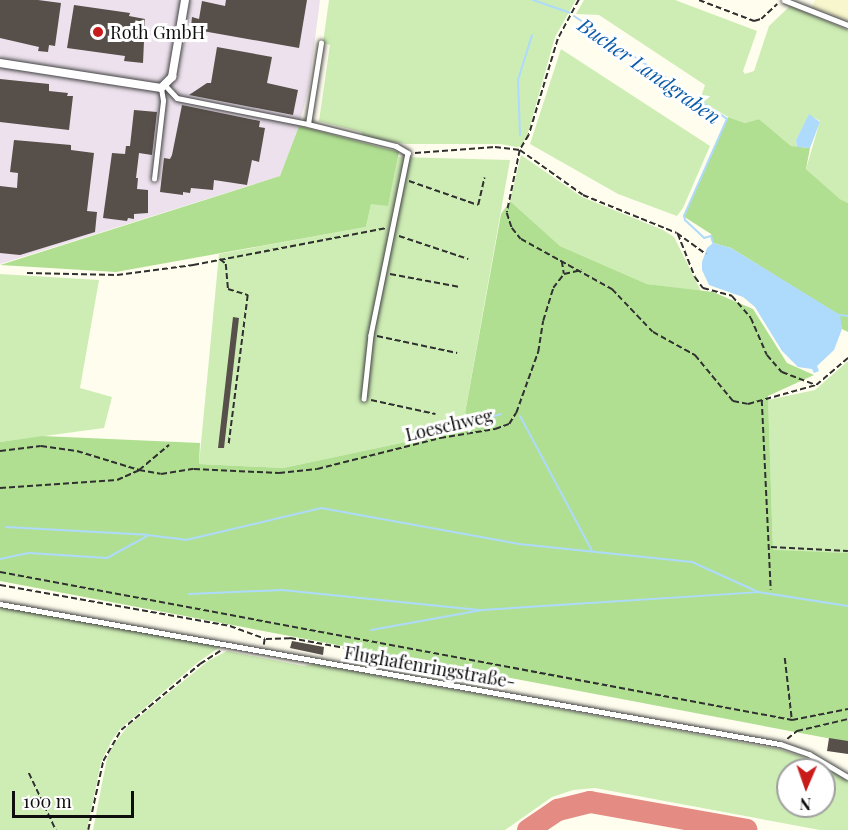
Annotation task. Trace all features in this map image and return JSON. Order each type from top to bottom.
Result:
[{"type":"street","points":[[0,63],[164,87],[172,77],[185,0]]},
{"type":"lane","points":[[782,0],[848,25]]},
{"type":"lane","points":[[801,7],[804,0]]},
{"type":"lane","points":[[308,124],[321,43]]},
{"type":"lane","points":[[164,87],[177,98],[308,124],[396,146],[408,153],[371,335],[364,399]]},
{"type":"lane","points":[[154,179],[164,87]]},
{"type":"lane","name":"Flughafenringstraße-","points":[[0,604],[263,649],[780,744],[809,754],[848,777]]},
{"type":"path","points":[[579,0],[558,39],[529,135],[520,150],[507,213],[512,228],[521,239],[582,270],[612,289],[653,332],[695,356],[734,401],[748,404],[816,385],[848,358]]},
{"type":"path","points":[[699,0],[754,21],[761,19],[782,0]]},
{"type":"path","points":[[418,154],[495,147],[520,150],[583,195],[677,233],[706,254]]},
{"type":"path","points":[[403,179],[478,205],[484,178]]},
{"type":"path","points":[[27,273],[117,275],[193,265],[220,258],[394,227]]},
{"type":"path","points":[[677,233],[695,277],[704,288],[732,296],[751,318],[767,355],[782,372],[816,385]]},
{"type":"path","points":[[392,234],[468,259]]},
{"type":"path","points":[[220,258],[226,264],[228,289],[248,296],[228,444]]},
{"type":"path","points":[[561,260],[564,274],[582,270]]},
{"type":"path","points":[[384,273],[460,287]]},
{"type":"path","name":"Loeschweg","points":[[0,451],[41,447],[76,451],[139,470],[161,474],[194,469],[279,473],[317,470],[509,424],[516,412],[538,352],[543,321],[554,288],[564,274]]},
{"type":"path","points":[[371,335],[457,353]]},
{"type":"path","points":[[364,399],[436,414]]},
{"type":"path","points":[[762,400],[771,590]]},
{"type":"path","points":[[0,488],[117,480],[139,470],[169,445]]},
{"type":"path","points":[[770,547],[848,551]]},
{"type":"path","points":[[0,572],[792,720],[848,709]]},
{"type":"path","points":[[0,585],[230,626],[265,639],[290,638],[411,660],[415,664],[414,678]]},
{"type":"path","points":[[263,649],[265,639]]},
{"type":"path","points":[[88,830],[103,761],[121,730],[200,664],[229,644]]},
{"type":"path","points":[[785,658],[792,720]]},
{"type":"path","points":[[780,744],[797,731],[848,719]]},
{"type":"path","points":[[29,773],[56,830]]},
{"type":"shaded area","points":[[0,0],[320,0],[309,87],[299,126],[280,176],[0,264]]},
{"type":"shaded area","points":[[815,0],[848,0],[848,21],[812,7]]},
{"type":"green space","points":[[329,0],[576,0],[555,37],[528,133],[522,146],[517,147],[500,144],[406,144],[364,137],[361,132],[319,121],[330,45],[323,43]]},
{"type":"green space","points":[[584,0],[675,0],[757,31],[743,71],[745,74],[754,71],[769,26],[790,6],[848,30],[848,203],[840,199],[806,169],[820,121],[809,115],[796,140],[797,147],[791,146],[759,119],[745,123],[728,117],[700,100],[705,85],[599,15],[576,14]]},
{"type":"green space","points":[[561,49],[710,146],[683,208],[677,216],[618,194],[530,144]]},
{"type":"green space","points":[[728,117],[745,123],[759,119],[791,146],[810,148],[806,169],[840,199],[848,203],[848,332],[842,329],[839,315],[731,248],[713,243],[711,234],[683,216]]},
{"type":"green space","points":[[299,126],[399,152],[388,206],[371,204],[366,227],[116,272],[0,265],[280,176]]},
{"type":"green space","points":[[521,155],[582,197],[663,230],[674,237],[701,291],[647,284],[560,246],[510,201]]},
{"type":"green space","points":[[398,157],[510,160],[462,430],[283,468],[199,464],[219,254],[366,227],[371,203],[388,205]]},
{"type":"green space","points":[[510,201],[560,246],[647,284],[713,292],[753,309],[787,363],[814,375],[768,396],[773,550],[848,553],[848,742],[0,581],[0,442],[42,436],[200,443],[199,464],[283,468],[462,430],[501,214]]},
{"type":"green space","points":[[0,274],[99,280],[80,388],[112,397],[104,428],[0,442]]},
{"type":"green space","points":[[848,361],[848,553],[773,551],[768,400],[815,390]]},
{"type":"green space","points":[[0,606],[221,646],[197,663],[120,729],[101,762],[87,830],[0,830]]},
{"type":"green space","points":[[227,651],[304,666],[314,664],[778,749],[807,758],[776,758],[776,818],[836,818],[836,774],[848,781],[848,830],[820,830],[595,788],[573,790],[552,797],[505,830],[93,830],[107,758],[114,744],[128,726],[208,661]]},
{"type":"water","points":[[809,114],[820,122],[810,148],[797,147],[796,140]]},
{"type":"water","points":[[713,243],[731,248],[840,315],[842,329],[834,350],[817,366],[819,371],[814,373],[812,369],[798,367],[782,351],[755,307],[743,297],[709,285],[702,270],[702,262],[707,248]]},
{"type":"building","points":[[0,0],[38,0],[61,3],[55,46],[49,45],[48,52],[38,51],[39,47],[0,38]]},
{"type":"building","points":[[226,0],[307,0],[299,48],[197,30],[197,27],[191,26],[192,17],[199,19],[202,1],[225,6]]},
{"type":"building","name":"Roth GmbH","points":[[74,5],[130,13],[129,16],[145,19],[143,63],[124,61],[125,56],[67,48]]},
{"type":"building","points":[[217,47],[272,57],[267,83],[298,90],[293,115],[189,95],[207,83],[211,83]]},
{"type":"building","points":[[0,79],[49,84],[49,91],[68,93],[67,96],[73,96],[69,130],[0,122]]},
{"type":"building","points":[[182,105],[260,121],[259,127],[265,128],[259,162],[252,160],[247,185],[214,180],[213,190],[191,188],[190,193],[183,192],[183,195],[160,192],[164,158],[170,159],[172,155]]},
{"type":"building","points":[[134,110],[157,112],[152,155],[139,153],[136,178],[138,178],[137,189],[148,190],[148,213],[134,214],[134,219],[128,218],[127,221],[103,218],[112,153],[125,154],[126,146],[130,146]]},
{"type":"building","points":[[14,140],[71,145],[71,150],[94,153],[87,211],[97,212],[95,232],[20,255],[0,253],[0,186],[17,188],[18,173],[10,172]]},
{"type":"building","points":[[233,317],[239,318],[224,448],[218,448]]},
{"type":"building","points":[[292,641],[324,647],[323,655],[290,648]]},
{"type":"building","points":[[829,738],[848,741],[848,754],[827,751]]},
{"type":"waterway","name":"Bucher Landgraben","points":[[533,0],[570,13]]},
{"type":"waterway","name":"Bucher Landgraben","points":[[574,16],[727,119],[684,216],[685,220],[704,238],[711,236],[713,243]]},
{"type":"waterway","points":[[520,135],[518,80],[532,35]]},
{"type":"waterway","name":"Bucher Landgraben","points":[[840,315],[848,316]]},
{"type":"waterway","points":[[414,440],[501,414]]},
{"type":"waterway","points":[[520,416],[592,551]]},
{"type":"waterway","points":[[6,527],[147,535],[186,540],[321,508],[519,544],[692,562],[758,592]]},
{"type":"waterway","points":[[0,559],[29,553],[107,558],[147,536]]},
{"type":"waterway","points":[[189,594],[282,590],[479,610]]},
{"type":"waterway","points":[[371,630],[482,610],[758,592],[848,606]]},
{"type":"taxiway","points":[[528,830],[558,810],[590,802],[747,830]]},
{"type":"place","name":"Roth GmbH","points":[[98,32]]}]
